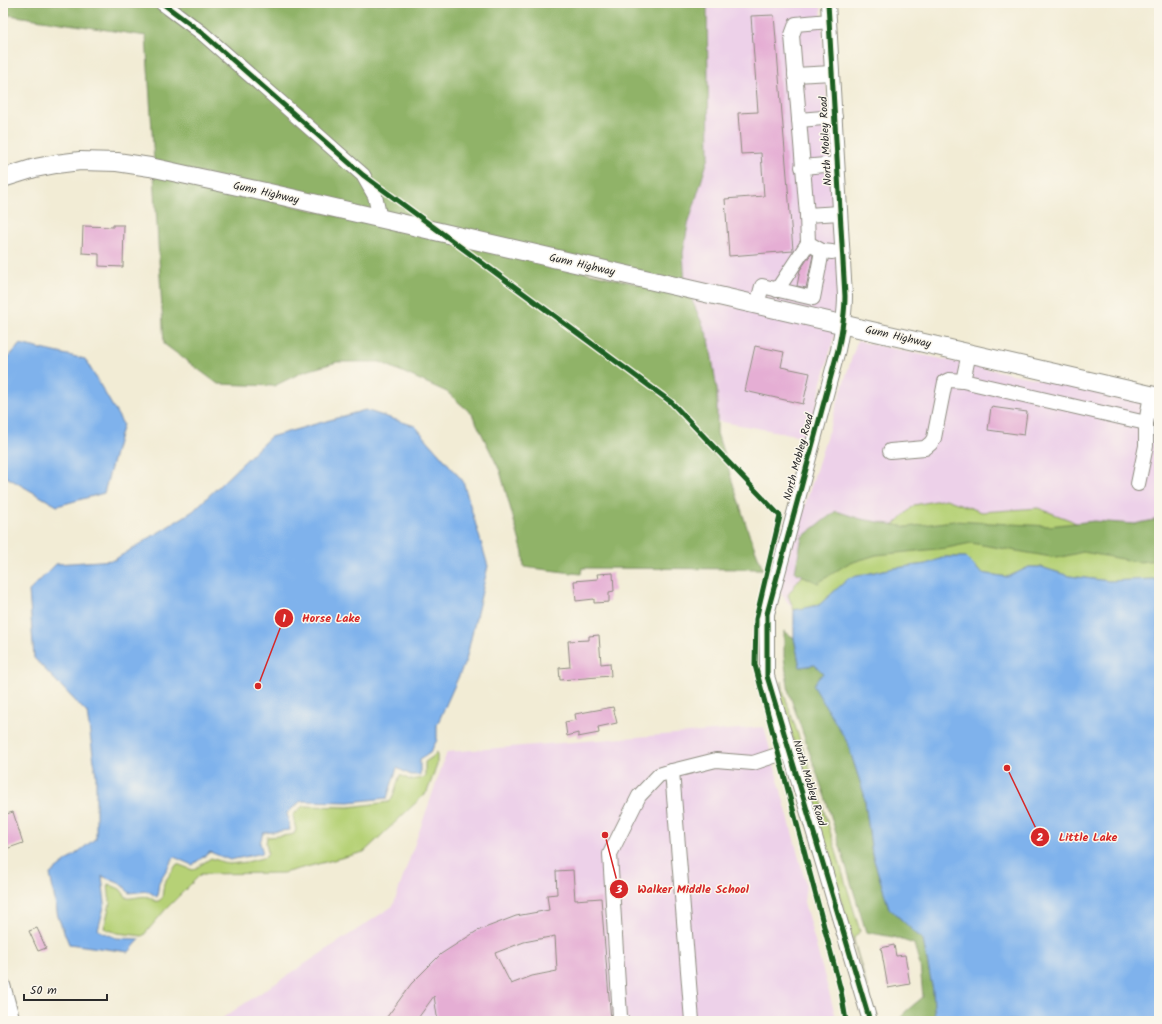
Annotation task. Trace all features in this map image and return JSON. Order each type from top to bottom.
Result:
[{"type":"main road","name":"Gunn Highway","points":[[3,178],[24,171],[56,164],[93,161],[128,163],[265,192],[1155,396]]},
{"type":"street","points":[[162,3],[202,33],[363,175],[375,196],[380,219]]},
{"type":"street","name":"North Mobley Road","points":[[828,3],[846,296],[844,325],[767,614],[767,676],[870,1021]]},
{"type":"street","points":[[778,290],[808,243],[792,35],[796,24],[829,21]]},
{"type":"street","points":[[795,75],[832,73]]},
{"type":"street","points":[[798,120],[835,117]]},
{"type":"street","points":[[802,167],[837,164]]},
{"type":"street","points":[[807,215],[840,213]]},
{"type":"street","points":[[808,243],[822,252],[843,252]]},
{"type":"street","points":[[810,317],[822,252]]},
{"type":"street","points":[[757,305],[762,286],[813,298]]},
{"type":"street","points":[[963,381],[969,353]]},
{"type":"street","points":[[890,451],[925,448],[931,443],[934,438],[945,382],[949,380],[963,381],[1146,423]]},
{"type":"street","points":[[1138,484],[1146,446],[1146,423],[1155,396]]},
{"type":"street","points":[[622,1021],[620,1017],[610,854],[639,796],[659,775],[672,771],[716,760],[753,763],[789,751]]},
{"type":"street","points":[[672,771],[692,1021]]},
{"type":"street","points":[[3,985],[13,1021]]},
{"type":"shaded area","points":[[707,3],[821,3],[839,296],[838,318],[685,283],[683,253],[688,225],[709,156]]},
{"type":"shaded area","points":[[690,296],[836,329],[808,437],[717,421],[717,390]]},
{"type":"shaded area","points":[[857,341],[1159,405],[1159,582],[1154,579],[794,610],[778,590]]},
{"type":"shaded area","points":[[764,727],[806,884],[804,902],[837,1021],[218,1021],[393,906],[447,752]]},
{"type":"green space","points":[[3,3],[707,3],[709,156],[688,225],[683,253],[685,283],[154,162],[146,36],[3,14]]},
{"type":"green space","points":[[154,174],[690,296],[709,339],[717,390],[717,433],[749,534],[763,569],[582,568],[581,574],[524,567],[523,553],[500,471],[472,414],[447,392],[380,362],[337,362],[303,372],[274,386],[218,384],[164,344]]},
{"type":"green space","points":[[946,499],[982,512],[1038,508],[1070,520],[1101,536],[1159,541],[1159,582],[1154,579],[1109,581],[1069,576],[1041,567],[1029,567],[1008,577],[981,573],[966,557],[945,557],[926,564],[888,569],[849,578],[819,605],[794,610],[788,595],[806,569],[862,536],[896,523],[914,505]]},
{"type":"green space","points":[[836,511],[861,519],[907,527],[953,521],[1049,526],[1094,521],[1134,524],[1159,519],[1159,560],[1138,562],[1083,552],[1057,558],[971,543],[947,548],[876,555],[847,564],[818,583],[795,572],[802,537]]},
{"type":"green space","points":[[784,631],[794,638],[800,667],[816,665],[823,673],[814,685],[847,742],[864,794],[872,854],[889,908],[923,940],[933,991],[935,1021],[900,1021],[905,1012],[923,997],[920,965],[914,944],[893,937],[866,932],[826,800],[789,693],[784,657]]},
{"type":"green space","points":[[782,681],[784,694],[821,801],[860,931],[854,938],[854,941],[877,1021],[781,699]]},
{"type":"green space","points":[[437,752],[437,765],[427,792],[364,852],[283,873],[201,874],[165,910],[143,936],[117,933],[104,928],[110,904],[108,884],[120,889],[127,898],[146,897],[158,901],[162,898],[164,883],[177,864],[193,870],[211,858],[229,864],[247,862],[266,857],[268,853],[266,843],[267,837],[294,834],[296,830],[293,815],[303,806],[349,807],[389,802],[392,799],[400,775],[410,780],[423,778],[425,775],[425,762]]},
{"type":"water","points":[[20,344],[85,359],[123,424],[104,493],[57,506],[3,475],[3,364]]},
{"type":"water","points":[[365,410],[415,426],[463,481],[488,566],[466,660],[437,725],[437,740],[430,753],[420,759],[420,775],[411,775],[397,768],[387,798],[349,802],[301,801],[287,813],[290,830],[263,833],[260,843],[263,853],[230,860],[210,852],[192,865],[174,857],[159,882],[157,897],[148,891],[129,893],[123,885],[102,876],[105,903],[98,930],[116,938],[140,939],[129,952],[69,944],[58,917],[50,874],[96,838],[96,775],[87,713],[34,658],[29,591],[56,564],[114,560],[193,511],[270,437]]},
{"type":"water","points":[[945,557],[966,557],[981,573],[1008,577],[1029,567],[1041,567],[1069,576],[1109,581],[1154,579],[1159,582],[1159,1021],[935,1021],[933,991],[923,940],[889,908],[872,854],[864,794],[847,742],[813,685],[823,673],[815,665],[800,667],[794,638],[794,610],[819,605],[849,578],[888,569],[926,564]]},
{"type":"building","points":[[774,15],[793,251],[729,256],[725,199],[764,196],[761,153],[741,154],[738,113],[758,112],[751,16]]},
{"type":"building","points":[[113,225],[124,225],[123,267],[99,266],[99,254],[82,253],[83,226],[113,227]]},
{"type":"building","points":[[811,254],[813,255],[806,288],[797,286],[800,270]]},
{"type":"building","points":[[755,346],[784,352],[781,367],[810,373],[803,404],[745,391]]},
{"type":"building","points":[[991,407],[1027,412],[1024,435],[988,430]]},
{"type":"building","points":[[613,573],[614,591],[609,592],[609,602],[594,603],[594,599],[576,601],[574,581],[598,579],[597,574]]},
{"type":"building","points":[[599,635],[601,664],[610,663],[611,676],[560,680],[559,668],[570,667],[568,641],[589,640],[589,636]]},
{"type":"building","points":[[613,707],[617,723],[598,727],[599,733],[578,737],[578,733],[567,736],[565,722],[576,720],[575,714]]},
{"type":"building","points":[[13,812],[23,843],[3,850],[3,815]]},
{"type":"building","points":[[573,870],[575,900],[601,898],[611,1021],[452,1021],[449,1018],[440,1019],[437,1016],[434,996],[416,1021],[384,1021],[411,984],[441,954],[477,931],[516,916],[549,910],[547,895],[557,894],[556,871]],"holes":[[[555,936],[557,971],[532,976],[511,984],[495,953],[524,942]]]},
{"type":"building","points":[[37,928],[46,948],[38,951],[29,931]]},
{"type":"building","points":[[894,945],[896,956],[905,955],[910,984],[888,988],[881,948]]},
{"type":"cycle path","points":[[162,3],[202,33],[363,175],[671,402],[780,516],[756,619],[755,665],[841,991],[846,1021]]},
{"type":"cycle path","points":[[828,3],[845,296],[844,310],[838,350],[767,614],[767,676],[870,1021]]},
{"type":"place","name":"Horse Lake","points":[[258,686]]},
{"type":"place","name":"Little Lake","points":[[1007,768]]},
{"type":"place","name":"Walker Middle School","points":[[605,835]]}]
